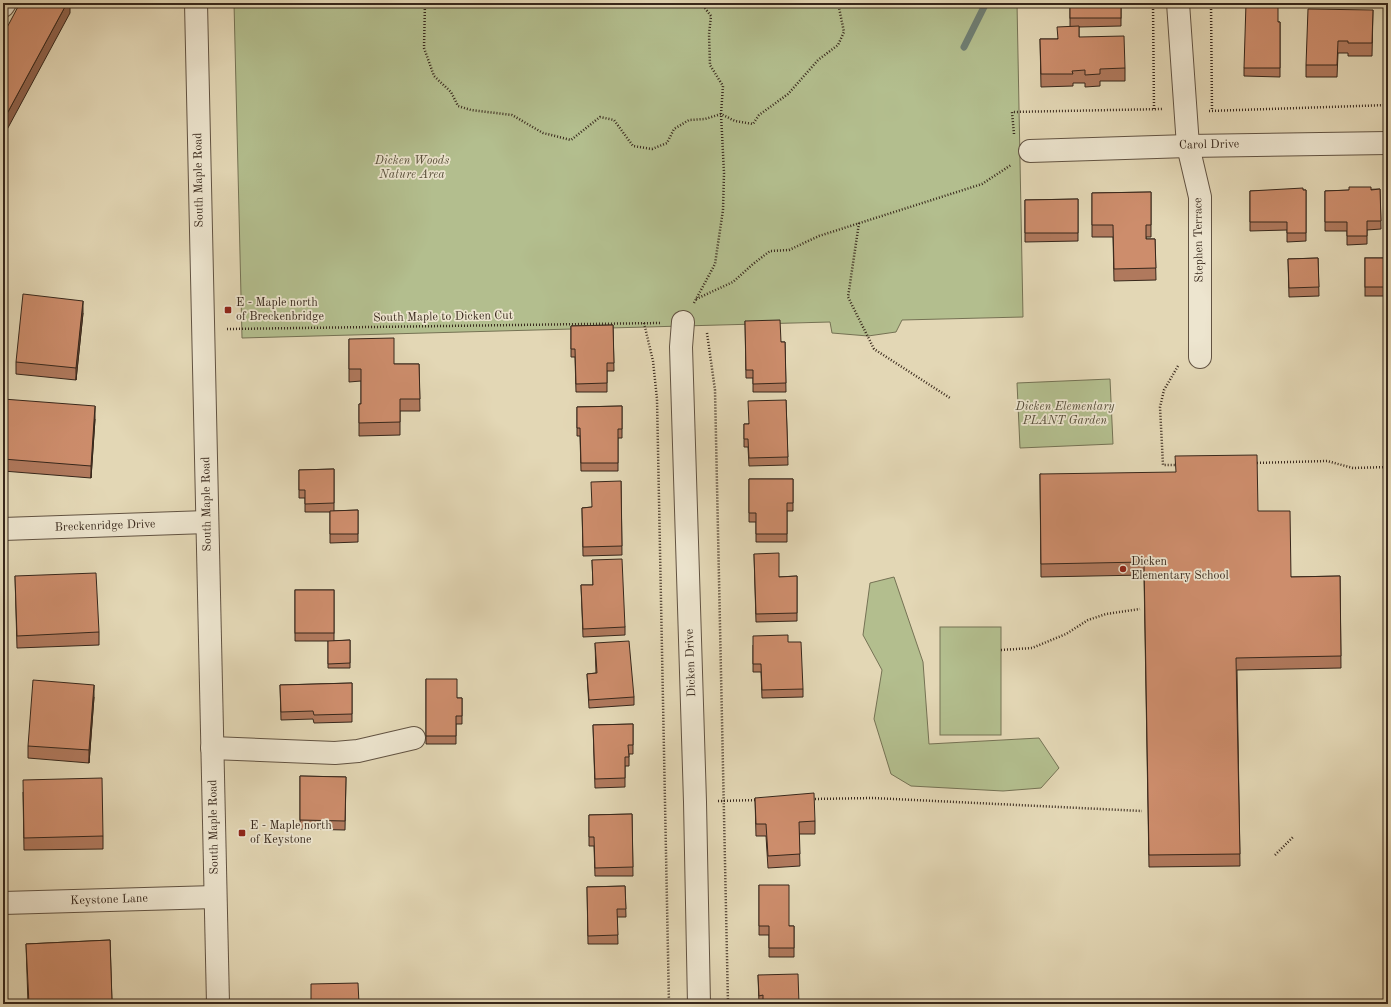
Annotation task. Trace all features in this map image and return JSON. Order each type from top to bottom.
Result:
[{"type":"street","name":"South Maple Road","points":[[196,3],[218,1004]]},
{"type":"street","name":"Stephen Terrace","points":[[1178,3],[1188,146],[1200,198],[1200,357]]},
{"type":"street","name":"Carol Drive","points":[[1030,151],[1188,146],[1388,143]]},
{"type":"street","name":"Dicken Drive","points":[[692,325],[681,347],[695,802],[699,1004]]},
{"type":"street","name":"Breckenridge Drive","points":[[3,529],[207,522]]},
{"type":"street","points":[[212,748],[335,753],[358,751],[414,738]]},
{"type":"street","name":"Keystone Lane","points":[[3,903],[215,897]]},
{"type":"path","points":[[425,3],[424,48],[434,76],[451,92],[458,106],[512,115],[543,133],[571,140],[600,117],[614,120],[633,146],[652,149],[667,143],[674,129],[688,120],[705,119],[721,114],[735,120],[752,124],[759,115],[788,94],[818,60],[838,45],[844,32],[838,3]]},
{"type":"path","points":[[701,3],[711,16],[709,34],[710,65],[723,86],[721,114],[724,172],[723,210],[715,264],[696,299],[733,282],[752,264],[770,251],[789,250],[819,236],[982,184],[1030,151]]},
{"type":"path","points":[[1153,3],[1154,109]]},
{"type":"path","points":[[1211,3],[1212,111]]},
{"type":"path","points":[[1203,110],[1212,111],[1388,105]]},
{"type":"path","points":[[859,223],[848,297],[874,349],[950,398]]},
{"type":"path","name":"South Maple to Dicken Cut","points":[[203,330],[644,323],[692,325]]},
{"type":"path","points":[[644,323],[653,361],[657,399],[669,1004]]},
{"type":"path","points":[[692,325],[707,332],[715,390],[728,1004]]},
{"type":"path","points":[[1178,358],[1178,366],[1164,390],[1160,407],[1162,465],[1186,464]]},
{"type":"path","points":[[1249,463],[1327,461],[1353,468],[1388,467]]},
{"type":"path","points":[[1001,650],[1032,648],[1066,634],[1088,620],[1106,614],[1140,609]]},
{"type":"path","points":[[810,799],[873,798],[1142,811]]},
{"type":"path","points":[[712,801],[763,800]]},
{"type":"path","points":[[1275,855],[1294,836]]},
{"type":"green space","name":"Dicken Woods Nature Area","points":[[234,3],[1017,3],[1023,317],[902,320],[896,332],[868,336],[832,333],[830,322],[242,338]]},
{"type":"green space","name":"Dicken Elementary PLANT Garden","points":[[1110,379],[1113,444],[1020,448],[1017,383]]},
{"type":"green space","points":[[894,577],[923,662],[929,744],[1039,738],[1059,768],[1041,788],[1003,791],[911,786],[891,774],[874,719],[882,670],[863,635],[870,583]]},
{"type":"green space","points":[[940,627],[1001,627],[1001,735],[940,735]]},
{"type":"building","points":[[20,3],[67,3],[3,121],[3,35]]},
{"type":"building","points":[[1070,3],[1121,3],[1121,18],[1070,18]]},
{"type":"building","points":[[1246,3],[1278,4],[1278,22],[1280,22],[1280,68],[1244,68]]},
{"type":"building","points":[[1308,9],[1373,10],[1372,43],[1348,43],[1348,41],[1338,41],[1337,65],[1306,65]]},
{"type":"building","points":[[1386,10],[1388,10],[1388,63],[1387,63]]},
{"type":"building","points":[[1079,26],[1079,37],[1124,36],[1125,68],[1100,69],[1100,74],[1085,75],[1085,70],[1072,71],[1073,74],[1041,74],[1040,39],[1058,39],[1057,27]]},
{"type":"building","points":[[1349,187],[1371,187],[1371,190],[1380,189],[1381,221],[1367,221],[1367,236],[1347,236],[1347,222],[1325,222],[1325,191],[1349,190]]},
{"type":"building","points":[[1303,188],[1303,190],[1306,190],[1306,233],[1287,233],[1287,222],[1250,222],[1250,191]]},
{"type":"building","points":[[1151,192],[1151,225],[1146,225],[1146,239],[1155,239],[1156,268],[1114,269],[1113,225],[1092,225],[1092,193]]},
{"type":"building","points":[[1078,199],[1078,233],[1025,233],[1025,200]]},
{"type":"building","points":[[1318,258],[1319,287],[1289,288],[1288,259]]},
{"type":"building","points":[[1365,258],[1388,258],[1388,287],[1365,287]]},
{"type":"building","points":[[23,294],[83,301],[76,368],[16,362]]},
{"type":"building","points":[[780,320],[781,342],[785,342],[786,383],[753,384],[753,370],[746,370],[745,321]]},
{"type":"building","points":[[613,325],[614,363],[607,363],[607,383],[576,384],[575,349],[571,349],[571,326]]},
{"type":"building","points":[[394,338],[394,364],[419,364],[420,399],[400,399],[400,422],[359,423],[359,404],[361,404],[361,369],[349,369],[349,339]]},
{"type":"building","points":[[3,399],[95,406],[91,466],[3,459]]},
{"type":"building","points":[[786,400],[788,457],[749,458],[748,439],[744,439],[744,424],[749,424],[748,401]]},
{"type":"building","points":[[622,406],[622,429],[618,429],[618,463],[581,463],[580,428],[577,428],[577,407]]},
{"type":"building","name":"Dicken Elementary School","points":[[1257,455],[1258,511],[1290,511],[1291,577],[1340,576],[1341,656],[1236,658],[1240,854],[1149,855],[1144,562],[1041,564],[1040,474],[1176,472],[1175,456]]},
{"type":"building","points":[[334,469],[334,503],[305,504],[305,490],[299,490],[299,470]]},
{"type":"building","points":[[749,479],[793,479],[793,503],[787,503],[787,534],[756,534],[756,513],[749,513]]},
{"type":"building","points":[[621,481],[622,546],[583,547],[582,508],[592,507],[591,482]]},
{"type":"building","points":[[358,510],[358,534],[330,534],[330,511]]},
{"type":"building","points":[[779,553],[779,577],[797,576],[797,613],[756,614],[754,554]]},
{"type":"building","points":[[622,559],[625,627],[583,629],[581,585],[593,585],[592,560]]},
{"type":"building","points":[[96,573],[99,632],[17,636],[15,576]]},
{"type":"building","points":[[295,590],[334,590],[334,633],[295,633]]},
{"type":"building","points":[[788,635],[788,642],[801,642],[803,689],[762,690],[761,664],[753,664],[753,636]]},
{"type":"building","points":[[350,640],[350,663],[328,664],[328,641]]},
{"type":"building","points":[[629,641],[634,697],[589,700],[587,674],[597,673],[595,643]]},
{"type":"building","points":[[426,679],[457,679],[457,698],[462,698],[462,716],[456,716],[456,736],[426,736]]},
{"type":"building","points":[[33,680],[94,685],[89,750],[28,746]]},
{"type":"building","points":[[352,683],[352,714],[314,715],[313,711],[281,712],[280,685]]},
{"type":"building","points":[[633,724],[633,745],[628,745],[629,757],[625,757],[625,778],[595,779],[593,725]]},
{"type":"building","points":[[300,776],[346,777],[345,821],[300,820]]},
{"type":"building","points":[[102,778],[103,836],[24,838],[23,780]]},
{"type":"building","points":[[814,793],[815,821],[799,822],[800,854],[768,856],[766,824],[756,824],[755,798]]},
{"type":"building","points":[[632,814],[633,867],[595,868],[594,837],[589,837],[589,815]]},
{"type":"building","points":[[759,885],[789,885],[789,926],[794,926],[794,948],[769,948],[769,926],[759,926]]},
{"type":"building","points":[[625,886],[626,909],[617,909],[618,935],[588,936],[587,887]]},
{"type":"building","points":[[110,940],[112,1001],[29,1004],[26,944]]},
{"type":"building","points":[[798,974],[799,1004],[763,1004],[763,995],[759,996],[758,975]]},
{"type":"building","points":[[358,983],[359,1004],[311,1004],[311,984]]},
{"type":"waterway","points":[[964,47],[986,3]]},
{"type":"place","name":"E - Maple north of Breckenbridge","points":[[228,310]]},
{"type":"place","name":"Dicken Elementary School","points":[[1123,569]]},
{"type":"place","name":"E - Maple north of Keystone","points":[[242,833]]}]
